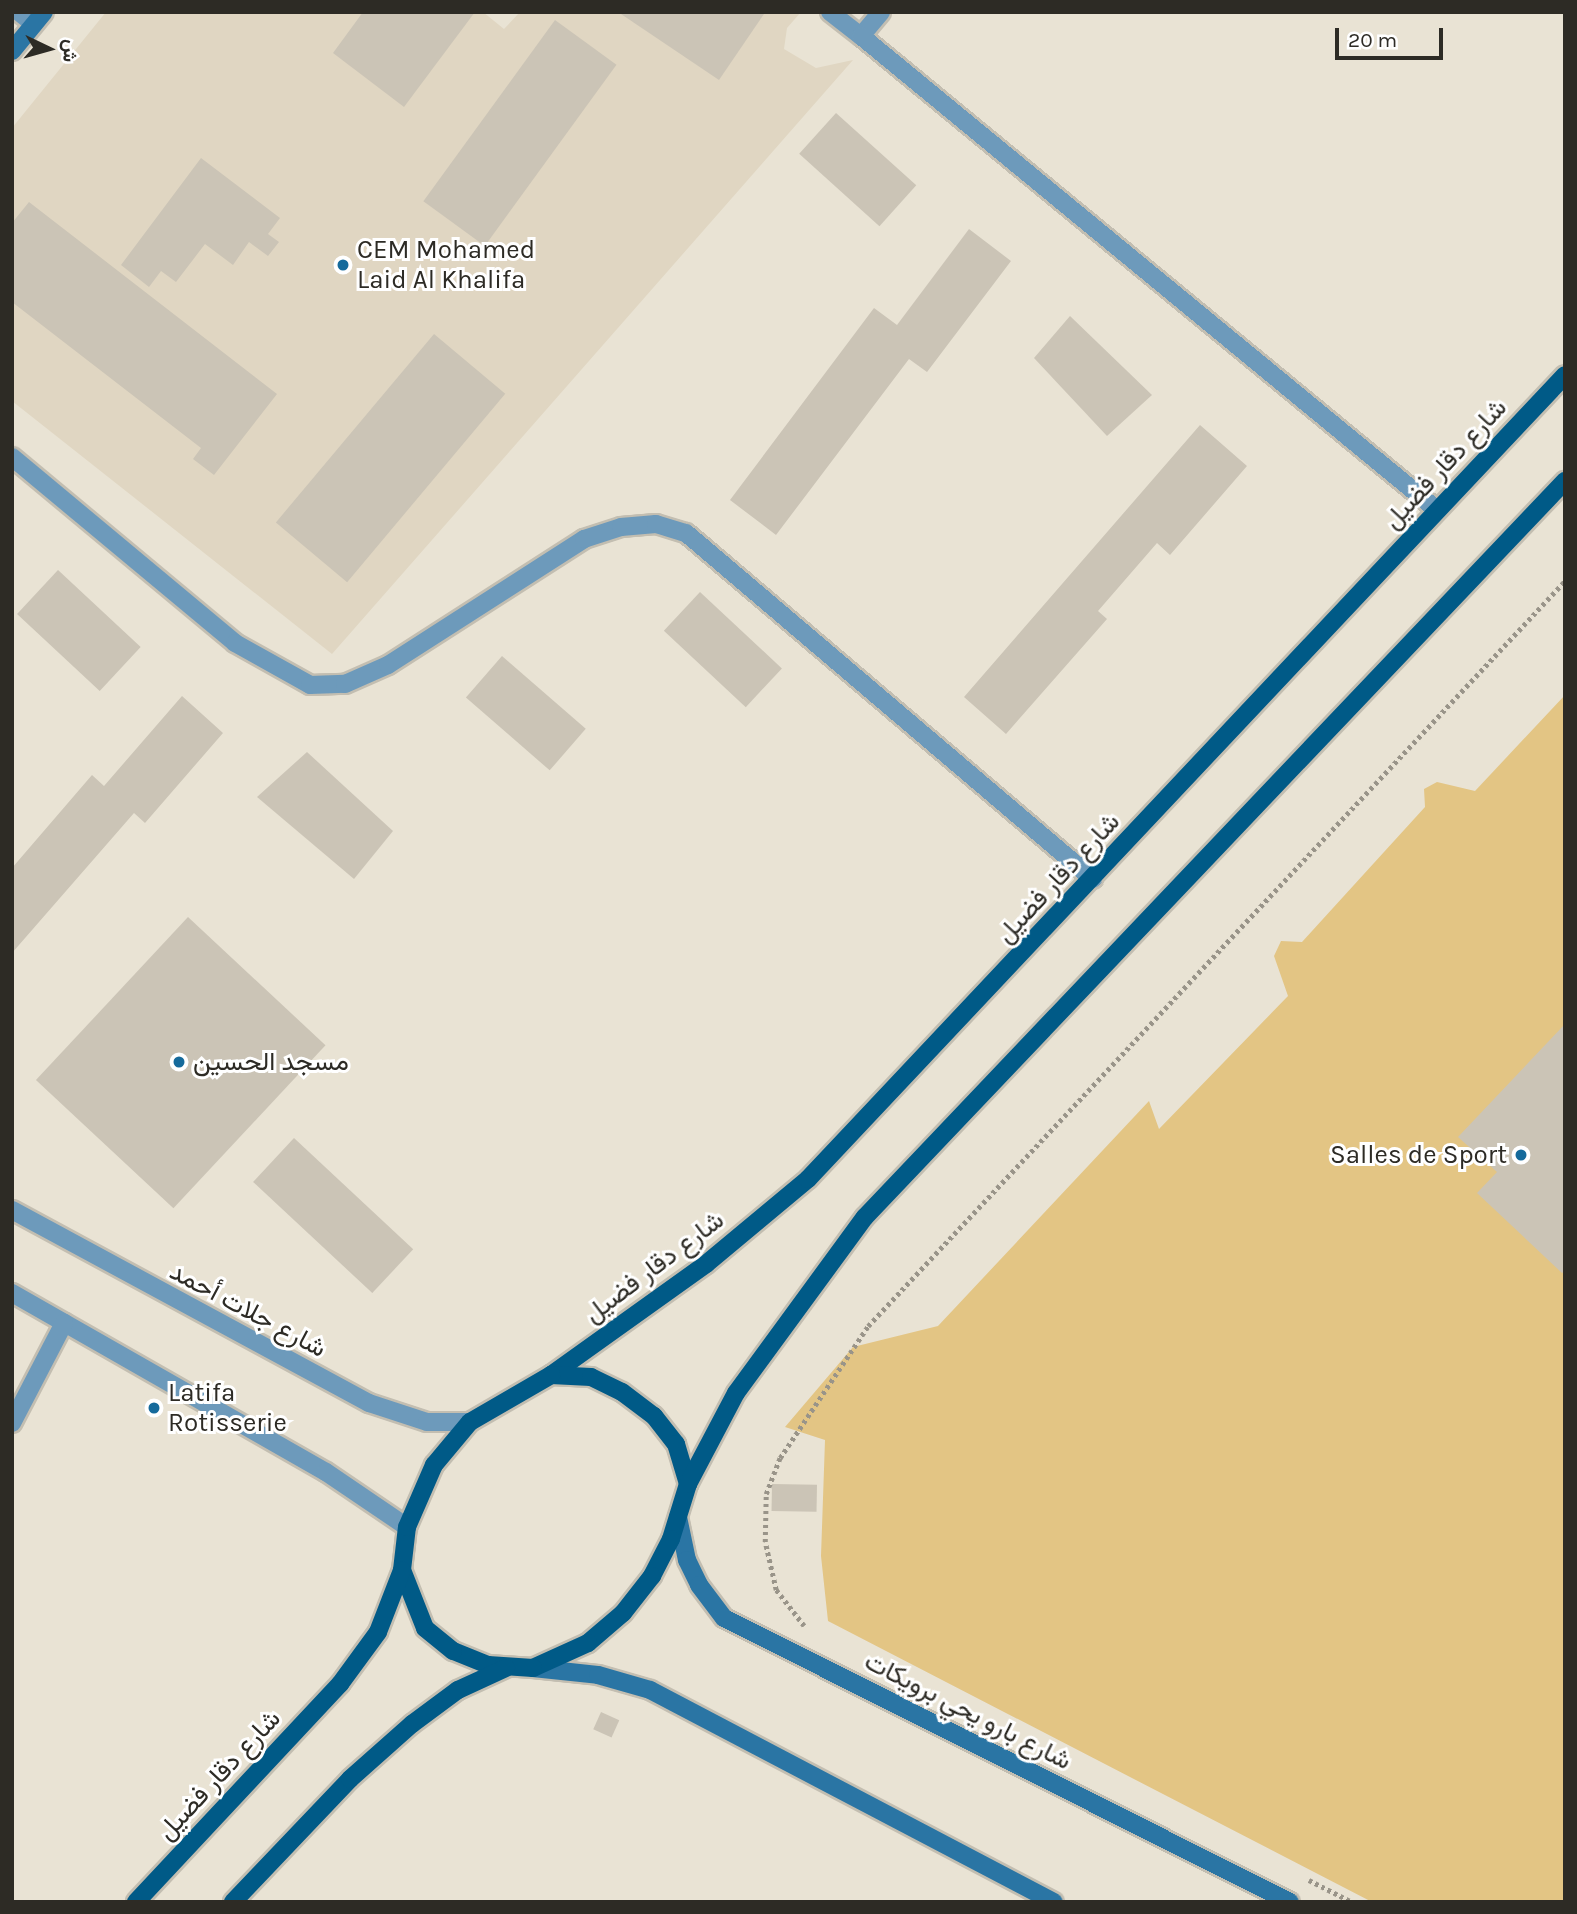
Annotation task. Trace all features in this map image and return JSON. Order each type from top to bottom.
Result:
[{"type":"main road","points":[[12,51],[39,18]]},
{"type":"main road","name":"شارع دقار فضيل","points":[[136,1902],[340,1685],[378,1632],[402,1570],[407,1527],[434,1465],[470,1422],[551,1375],[706,1264],[808,1179],[1565,375]]},
{"type":"main road","points":[[533,1668],[588,1643],[623,1612],[652,1576],[678,1517],[688,1484],[736,1393],[865,1217],[1565,481]]},
{"type":"main road","points":[[551,1375],[591,1377],[622,1392],[654,1416],[676,1444],[688,1484]]},
{"type":"main road","name":"شارع بارو يحي برويكات","points":[[678,1517],[693,1572],[724,1618],[1290,1902]]},
{"type":"main road","points":[[402,1570],[425,1628],[453,1651],[488,1665],[598,1675],[650,1690],[1054,1902]]},
{"type":"main road","points":[[233,1902],[350,1779],[412,1724],[458,1690],[510,1667]]},
{"type":"street","points":[[19,12],[39,18]]},
{"type":"street","points":[[830,12],[1437,510]]},
{"type":"street","points":[[861,36],[881,12]]},
{"type":"street","points":[[12,457],[235,643],[310,685],[345,684],[388,664],[584,540],[621,527],[656,524],[686,533],[1093,879]]},
{"type":"street","name":"شارع جلات أحمد","points":[[12,1210],[369,1403],[427,1422],[470,1422]]},
{"type":"street","points":[[12,1293],[326,1472],[407,1527]]},
{"type":"street","points":[[12,1423],[64,1323]]},
{"type":"path","points":[[817,1633],[805,1627],[776,1590],[765,1542],[766,1494],[780,1458],[868,1326],[909,1277],[1565,581]]},
{"type":"path","points":[[1303,1877],[1352,1902]]},
{"type":"shaded area","name":"CEM Mohamed Laid Al Khalifa","points":[[106,12],[483,12],[504,29],[520,12],[801,12],[787,28],[784,49],[816,68],[853,60],[332,654],[12,401],[12,128]]},
{"type":"shaded area","points":[[1565,695],[1565,1902],[1372,1902],[828,1621],[821,1556],[825,1440],[785,1427],[853,1347],[938,1326],[1149,1101],[1159,1129],[1288,996],[1274,956],[1281,941],[1302,942],[1425,807],[1424,789],[1437,782],[1475,791]]},
{"type":"building","points":[[363,12],[475,12],[404,107],[333,53]]},
{"type":"building","points":[[618,12],[761,12],[764,14],[719,80]]},
{"type":"building","points":[[555,20],[616,65],[485,246],[423,201]]},
{"type":"building","points":[[836,113],[916,185],[879,226],[799,154]]},
{"type":"building","points":[[201,158],[280,218],[268,234],[279,242],[268,256],[249,242],[233,265],[205,244],[176,282],[161,271],[149,287],[121,265]]},
{"type":"building","points":[[29,202],[277,394],[214,475],[193,459],[201,448],[12,302],[12,223]]},
{"type":"building","points":[[969,229],[1011,261],[927,372],[909,359],[776,535],[730,500],[874,308],[897,325]]},
{"type":"building","points":[[1070,316],[1152,395],[1107,436],[1034,358]]},
{"type":"building","points":[[434,334],[505,394],[347,582],[276,522]]},
{"type":"building","points":[[1200,425],[1247,466],[1170,555],[1157,543],[1098,611],[1107,619],[1006,734],[964,697]]},
{"type":"building","points":[[58,570],[141,647],[100,691],[17,614]]},
{"type":"building","points":[[700,592],[782,668],[746,707],[664,631]]},
{"type":"building","points":[[502,656],[586,729],[550,770],[466,698]]},
{"type":"building","points":[[182,696],[223,733],[145,823],[134,813],[12,953],[12,868],[92,775],[104,786]]},
{"type":"building","points":[[307,752],[393,831],[354,879],[257,797]]},
{"type":"building","name":"مسجد الحسين","points":[[188,917],[325,1045],[173,1208],[36,1080]]},
{"type":"building","name":"Salles de Sport","points":[[1565,1024],[1565,1271],[1562,1273],[1477,1193],[1497,1172],[1458,1137]]},
{"type":"building","points":[[294,1138],[413,1249],[372,1293],[253,1182]]},
{"type":"building","points":[[772,1484],[817,1485],[817,1512],[772,1511]]},
{"type":"building","points":[[601,1712],[619,1720],[612,1737],[593,1729]]},
{"type":"place","name":"CEM Mohamed Laid Al Khalifa","points":[[343,265]]},
{"type":"place","name":"مسجد الحسين","points":[[179,1062]]},
{"type":"place","name":"Salles de Sport","points":[[1521,1155]]},
{"type":"place","name":"Latifa Rotisserie","points":[[154,1408]]}]
